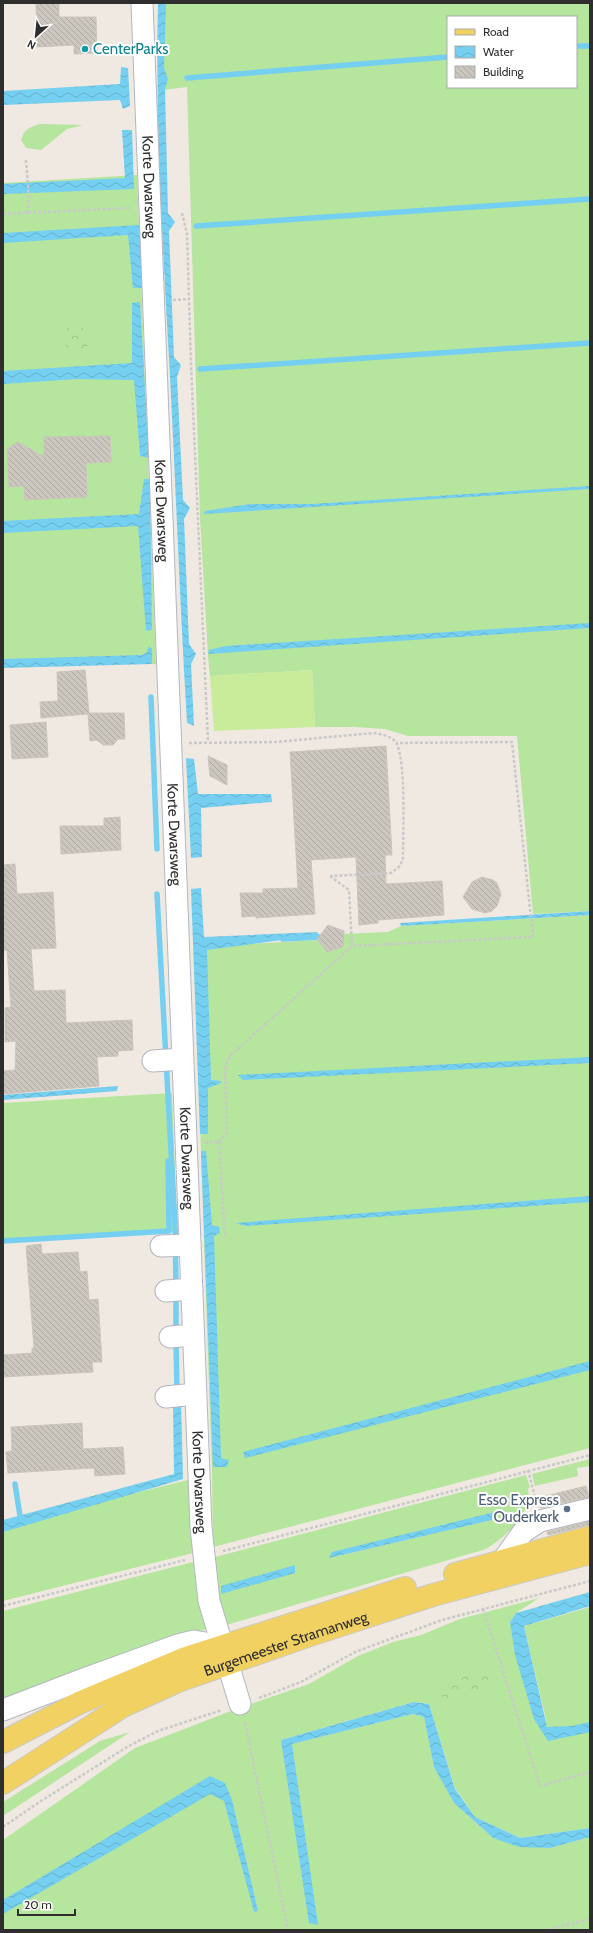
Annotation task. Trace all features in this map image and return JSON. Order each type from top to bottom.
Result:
[{"type":"main road","name":"Burgemeester Stramanweg","points":[[3,1783],[122,1706],[178,1681],[225,1654],[416,1585],[590,1537]]},
{"type":"main road","name":"Burgemeester Stramanweg","points":[[3,1742],[79,1703],[186,1658],[225,1654],[433,1595],[590,1553]]},
{"type":"street","name":"Korte Dwarsweg","points":[[142,3],[170,744],[170,1060],[186,1146],[177,1245],[183,1336],[182,1395],[201,1527],[209,1601],[240,1704]]},
{"type":"street","points":[[503,1560],[523,1532],[540,1521],[590,1509]]},
{"type":"street","name":"Burgemeester Stramanweg","points":[[3,1710],[178,1645],[194,1641],[225,1654]]},
{"type":"path","points":[[26,160],[29,199],[27,213]]},
{"type":"path","points":[[3,214],[149,207]]},
{"type":"path","points":[[182,213],[187,234],[208,742]]},
{"type":"path","points":[[179,300],[189,299]]},
{"type":"path","points":[[170,744],[208,742],[276,742],[373,732],[384,734],[396,743],[512,742],[533,937],[352,946],[230,1056],[225,1069],[227,1133],[219,1141],[186,1146]]},
{"type":"path","points":[[352,946],[349,890],[330,876],[391,873],[400,866],[403,858],[401,762],[396,743]]},
{"type":"path","points":[[219,1141],[225,1238]]},
{"type":"path","points":[[3,1606],[204,1556],[590,1455]]},
{"type":"path","points":[[528,1470],[540,1521]]},
{"type":"path","points":[[590,1581],[483,1609],[540,1786],[590,1772]]},
{"type":"path","points":[[240,1704],[288,1930]]},
{"type":"path","points":[[547,1930],[590,1919]]},
{"type":"green space","points":[[160,3],[590,3],[590,911],[533,914],[517,736],[408,736],[385,729],[315,727],[312,670],[210,676],[200,518],[187,87],[163,90]]},
{"type":"green space","points":[[40,124],[83,125],[67,129],[41,150],[26,148],[21,140],[24,133],[30,127]]},
{"type":"green space","points":[[137,175],[156,664],[3,660],[3,183]]},
{"type":"green space","points":[[69,324],[82,324],[90,345],[72,353],[60,338]]},
{"type":"green space","points":[[312,670],[315,727],[214,731],[210,676]]},
{"type":"green space","points":[[590,915],[590,1448],[213,1547],[212,1474],[194,947],[319,940],[319,935],[388,932],[401,926]]},
{"type":"green space","points":[[172,1093],[177,1232],[3,1243],[3,1103]]},
{"type":"green space","points":[[590,1459],[590,1466],[577,1468],[578,1476],[535,1486],[532,1474]]},
{"type":"green space","points":[[526,1475],[530,1487],[528,1489],[526,1507],[522,1516],[509,1531],[486,1549],[223,1626],[211,1558]],"holes":[[[495,1512],[491,1520],[329,1558]]]},
{"type":"green space","points":[[188,1480],[193,1553],[3,1601],[3,1515],[5,1525]]},
{"type":"green space","points":[[193,1562],[199,1566],[210,1628],[122,1657],[3,1704],[3,1611]]},
{"type":"green space","points":[[539,1598],[516,1613],[510,1622],[547,1724],[524,1626],[590,1607],[590,1828],[520,1838],[475,1817],[455,1788],[429,1704],[414,1702],[281,1740],[292,1744],[413,1714],[424,1717],[434,1766],[454,1803],[493,1838],[550,1848],[590,1837],[590,1930],[3,1930],[3,1840],[135,1748],[236,1709],[309,1684],[358,1656],[393,1642],[421,1635],[460,1619]]},
{"type":"green space","points":[[484,1670],[494,1685],[444,1701],[438,1684]]},
{"type":"green space","points":[[130,1732],[3,1816],[3,1802],[100,1741]]},
{"type":"water","points":[[158,3],[166,3],[164,68],[168,79],[165,89],[168,213],[175,222],[169,231],[174,357],[181,365],[177,377],[183,500],[190,508],[184,519],[189,644],[196,654],[191,664],[194,726],[187,723],[182,636],[160,190],[157,50]]},
{"type":"water","points":[[121,67],[128,68],[130,106],[123,109],[120,100],[3,105],[3,91],[120,84]]},
{"type":"water","points":[[122,130],[132,130],[134,189],[3,194],[3,184],[125,178]]},
{"type":"water","points":[[139,225],[146,288],[133,288],[128,235],[3,243],[3,233]]},
{"type":"water","points":[[140,302],[149,458],[140,456],[134,380],[77,379],[3,384],[3,371],[132,363],[132,303]]},
{"type":"water","points":[[144,479],[150,479],[152,630],[146,631],[138,526],[3,533],[3,521],[139,514]]},
{"type":"water","points":[[590,486],[590,489],[204,514],[205,511],[250,504],[312,504]]},
{"type":"water","points":[[590,623],[590,628],[208,654],[209,650],[226,646]]},
{"type":"water","points":[[148,647],[152,648],[152,664],[3,668],[3,659],[142,655],[147,652]]},
{"type":"water","points":[[186,758],[194,759],[198,794],[271,794],[272,802],[201,808],[202,857],[191,858]]},
{"type":"water","points":[[201,888],[204,937],[317,932],[319,935],[207,950],[211,1080],[222,1081],[219,1084],[208,1088],[208,1134],[200,1134],[191,889]]},
{"type":"water","points":[[590,911],[590,915],[401,926],[400,923]]},
{"type":"water","points":[[590,1057],[590,1063],[243,1080],[238,1075]]},
{"type":"water","points":[[118,1086],[117,1091],[3,1100],[3,1095]]},
{"type":"water","points":[[201,1151],[206,1151],[212,1225],[219,1227],[220,1233],[214,1236],[221,1458],[229,1460],[227,1467],[213,1467]]},
{"type":"water","points":[[590,1196],[590,1202],[246,1226],[235,1223]]},
{"type":"water","points":[[590,1361],[590,1370],[245,1458],[243,1452]]},
{"type":"water","points":[[181,1402],[183,1479],[3,1532],[3,1520],[174,1474],[173,1404]]},
{"type":"water","points":[[495,1512],[492,1520],[329,1558],[332,1552]]},
{"type":"water","points":[[295,1565],[295,1573],[221,1594],[221,1586]]},
{"type":"water","points":[[590,1592],[590,1606],[524,1626],[547,1727],[572,1726],[590,1722],[590,1732],[548,1741],[534,1719],[515,1655],[510,1622],[516,1613]]},
{"type":"water","points":[[414,1702],[429,1704],[455,1789],[475,1817],[520,1838],[590,1828],[590,1837],[550,1848],[519,1847],[493,1838],[454,1803],[434,1767],[424,1717],[413,1714],[292,1744],[318,1925],[309,1923],[281,1740]]},
{"type":"water","points":[[210,1776],[225,1783],[232,1800],[258,1911],[254,1912],[224,1801],[210,1794],[3,1914],[3,1900]]},
{"type":"building","points":[[36,3],[59,3],[59,17],[96,17],[97,53],[74,54],[74,45],[37,47]]},
{"type":"building","points":[[110,436],[111,462],[86,463],[87,497],[25,500],[24,486],[9,487],[7,449],[18,442],[44,457],[44,437]]},
{"type":"building","points":[[85,670],[89,713],[124,713],[125,739],[118,739],[113,745],[103,745],[97,740],[90,741],[88,714],[41,718],[40,702],[58,701],[57,672]]},
{"type":"building","points":[[46,722],[48,757],[12,759],[10,725]]},
{"type":"building","points":[[386,746],[392,855],[385,855],[386,884],[442,881],[444,915],[378,920],[378,923],[359,925],[356,857],[311,860],[315,914],[256,918],[256,916],[242,917],[240,893],[263,893],[263,889],[298,888],[290,752]]},
{"type":"building","points":[[208,756],[227,765],[227,785],[210,776]]},
{"type":"building","points":[[120,817],[121,850],[61,854],[60,826],[104,826],[104,818]]},
{"type":"building","points":[[15,864],[17,894],[53,892],[56,948],[31,949],[34,991],[65,990],[66,1023],[132,1020],[133,1050],[118,1051],[118,1056],[97,1057],[99,1086],[3,1094],[3,1071],[15,1070],[16,1041],[5,1042],[5,1008],[11,1007],[7,950],[3,951],[3,865]]},
{"type":"building","points":[[482,877],[493,880],[497,883],[501,894],[497,906],[492,911],[485,913],[472,909],[463,897],[472,882]]},
{"type":"building","points":[[328,925],[344,931],[343,947],[327,952],[317,939]]},
{"type":"building","points":[[41,1244],[42,1254],[78,1252],[80,1272],[87,1271],[89,1300],[98,1299],[102,1362],[92,1362],[93,1372],[3,1377],[3,1355],[32,1353],[32,1348],[34,1348],[26,1246]]},
{"type":"building","points":[[82,1423],[83,1449],[123,1447],[125,1474],[95,1476],[94,1468],[8,1473],[6,1452],[12,1451],[11,1427]]},
{"type":"building","points":[[586,1486],[589,1497],[541,1508],[538,1498]]},
{"type":"building","points":[[590,1521],[590,1525],[548,1535],[547,1532]]},
{"type":"waterway","points":[[577,46],[590,46]]},
{"type":"waterway","points":[[187,78],[447,57]]},
{"type":"waterway","points":[[196,226],[590,199]]},
{"type":"waterway","points":[[200,369],[590,343]]},
{"type":"waterway","points":[[151,697],[157,849]]},
{"type":"waterway","points":[[157,894],[175,1224],[176,1286]]},
{"type":"waterway","points":[[283,939],[321,937]]},
{"type":"waterway","points":[[3,1241],[169,1231],[168,1161]]},
{"type":"waterway","points":[[176,1295],[176,1332]]},
{"type":"waterway","points":[[176,1341],[177,1392]]},
{"type":"waterway","points":[[15,1484],[20,1516]]},
{"type":"place","name":"CenterParks","points":[[85,49]]},
{"type":"place","name":"Esso Express Ouderkerk","points":[[567,1509]]}]
